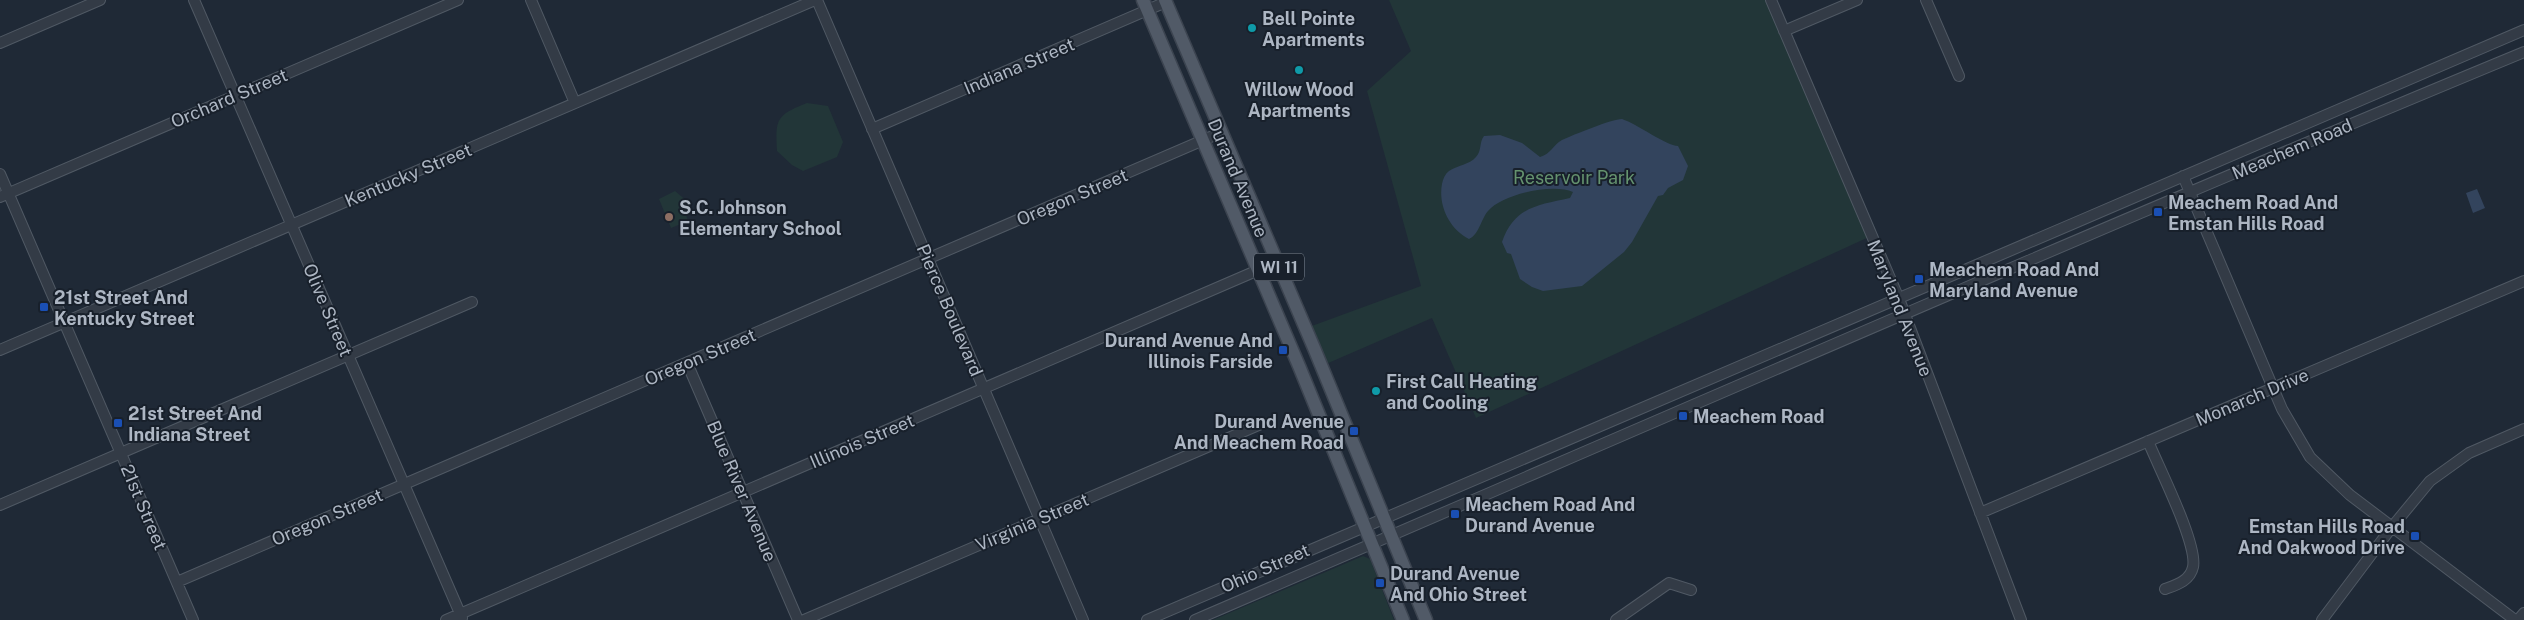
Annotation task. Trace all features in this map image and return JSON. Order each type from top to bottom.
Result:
[{"type":"main road","name":"Durand Avenue","points":[[1165,1],[1277,262],[1426,620]]},
{"type":"main road","name":"Durand Avenue","points":[[1145,5],[1404,620]]},
{"type":"street","points":[[0,43],[100,0]]},
{"type":"street","name":"Olive Street","points":[[194,0],[462,617]]},
{"type":"street","name":"Orchard Street","points":[[4,195],[458,0]]},
{"type":"street","points":[[531,0],[575,103]]},
{"type":"street","name":"Kentucky Street","points":[[0,350],[816,0]]},
{"type":"street","name":"Pierce Boulevard","points":[[816,0],[1082,620]]},
{"type":"street","name":"Maryland Avenue","points":[[1770,0],[1899,299],[2021,620]]},
{"type":"street","points":[[1784,32],[1857,0]]},
{"type":"street","points":[[1926,0],[1959,76]]},
{"type":"street","name":"Indiana Street","points":[[872,129],[1145,5],[1165,1]]},
{"type":"street","name":"Meachem Road","points":[[1383,516],[1899,299],[2524,30]]},
{"type":"street","name":"Meachem Road","points":[[1371,544],[1791,362],[2307,142],[2524,52]]},
{"type":"street","points":[[2426,73],[2433,90]]},
{"type":"street","points":[[2300,126],[2307,142]]},
{"type":"street","name":"Oregon Street","points":[[177,582],[1222,132]]},
{"type":"street","name":"21st Street","points":[[0,174],[4,195],[64,322],[193,620]]},
{"type":"street","points":[[2183,176],[2290,426],[2316,464],[2335,484],[2517,620],[2524,613]]},
{"type":"street","points":[[2047,235],[2054,250]]},
{"type":"street","name":"Illinois Street","points":[[446,620],[462,617],[743,492],[1277,262]]},
{"type":"street","name":"Monarch Drive","points":[[1980,513],[2524,281]]},
{"type":"street","points":[[0,505],[472,302]]},
{"type":"street","points":[[1784,346],[1791,362]]},
{"type":"street","name":"Blue River Avenue","points":[[687,363],[798,620]]},
{"type":"street","points":[[1651,402],[1658,419]]},
{"type":"street","name":"Virginia Street","points":[[804,620],[1261,424]]},
{"type":"street","points":[[2322,620],[2419,492],[2442,470],[2469,453],[2524,429]]},
{"type":"street","points":[[2148,441],[2192,553],[2194,566],[2190,576],[2181,584],[2164,589]]},
{"type":"street","points":[[1528,454],[1536,472]]},
{"type":"street","name":"Ohio Street","points":[[1147,620],[1383,516]]},
{"type":"street","name":"Ohio Street","points":[[1194,620],[1371,544]]},
{"type":"street","points":[[1616,620],[1669,583],[1691,590]]},
{"type":"green space","name":"Reservoir Park","points":[[1389,0],[1771,0],[1871,236],[1476,418],[1432,318],[1326,364],[1309,327],[1421,286],[1367,91],[1411,51]]},
{"type":"green space","points":[[807,103],[828,106],[843,142],[837,157],[803,171],[792,165],[777,151],[777,131],[780,119],[784,115]]},
{"type":"green space","points":[[675,191],[688,202],[686,215],[688,221],[671,228],[659,199]]},
{"type":"green space","points":[[1363,556],[1370,559],[1394,620],[1213,620]]},
{"type":"water","points":[[1622,119],[1678,146],[1688,166],[1683,180],[1668,188],[1663,195],[1658,196],[1632,242],[1624,252],[1582,286],[1543,291],[1532,287],[1520,279],[1511,254],[1507,253],[1502,242],[1513,221],[1520,215],[1538,206],[1570,198],[1573,192],[1553,189],[1516,195],[1495,205],[1488,211],[1478,230],[1469,239],[1456,229],[1446,216],[1441,192],[1444,177],[1449,171],[1470,162],[1476,157],[1484,136],[1500,135],[1522,143],[1540,157],[1547,154],[1562,140],[1602,124]]},
{"type":"water","points":[[2477,189],[2485,208],[2473,213],[2466,193]]},
{"type":"place","name":"Bell Pointe Apartments","points":[[1252,28]]},
{"type":"place","name":"Willow Wood Apartments","points":[[1299,70]]},
{"type":"place","name":"Meachem Road And Emstan Hills Road","points":[[2158,212]]},
{"type":"place","name":"S.C. Johnson Elementary School","points":[[669,217]]},
{"type":"place","name":"Meachem Road And Maryland Avenue","points":[[1919,279]]},
{"type":"place","name":"21st Street And Kentucky Street","points":[[44,307]]},
{"type":"place","name":"Durand Avenue And Illinois Farside","points":[[1283,350]]},
{"type":"place","name":"First Call Heating and Cooling","points":[[1376,391]]},
{"type":"place","name":"Meachem Road","points":[[1683,416]]},
{"type":"place","name":"21st Street And Indiana Street","points":[[118,423]]},
{"type":"place","name":"Durand Avenue And Meachem Road","points":[[1354,431]]},
{"type":"place","name":"Meachem Road And Durand Avenue","points":[[1455,514]]},
{"type":"place","name":"Emstan Hills Road And Oakwood Drive","points":[[2415,536]]},
{"type":"place","name":"Durand Avenue And Ohio Street","points":[[1380,583]]}]
